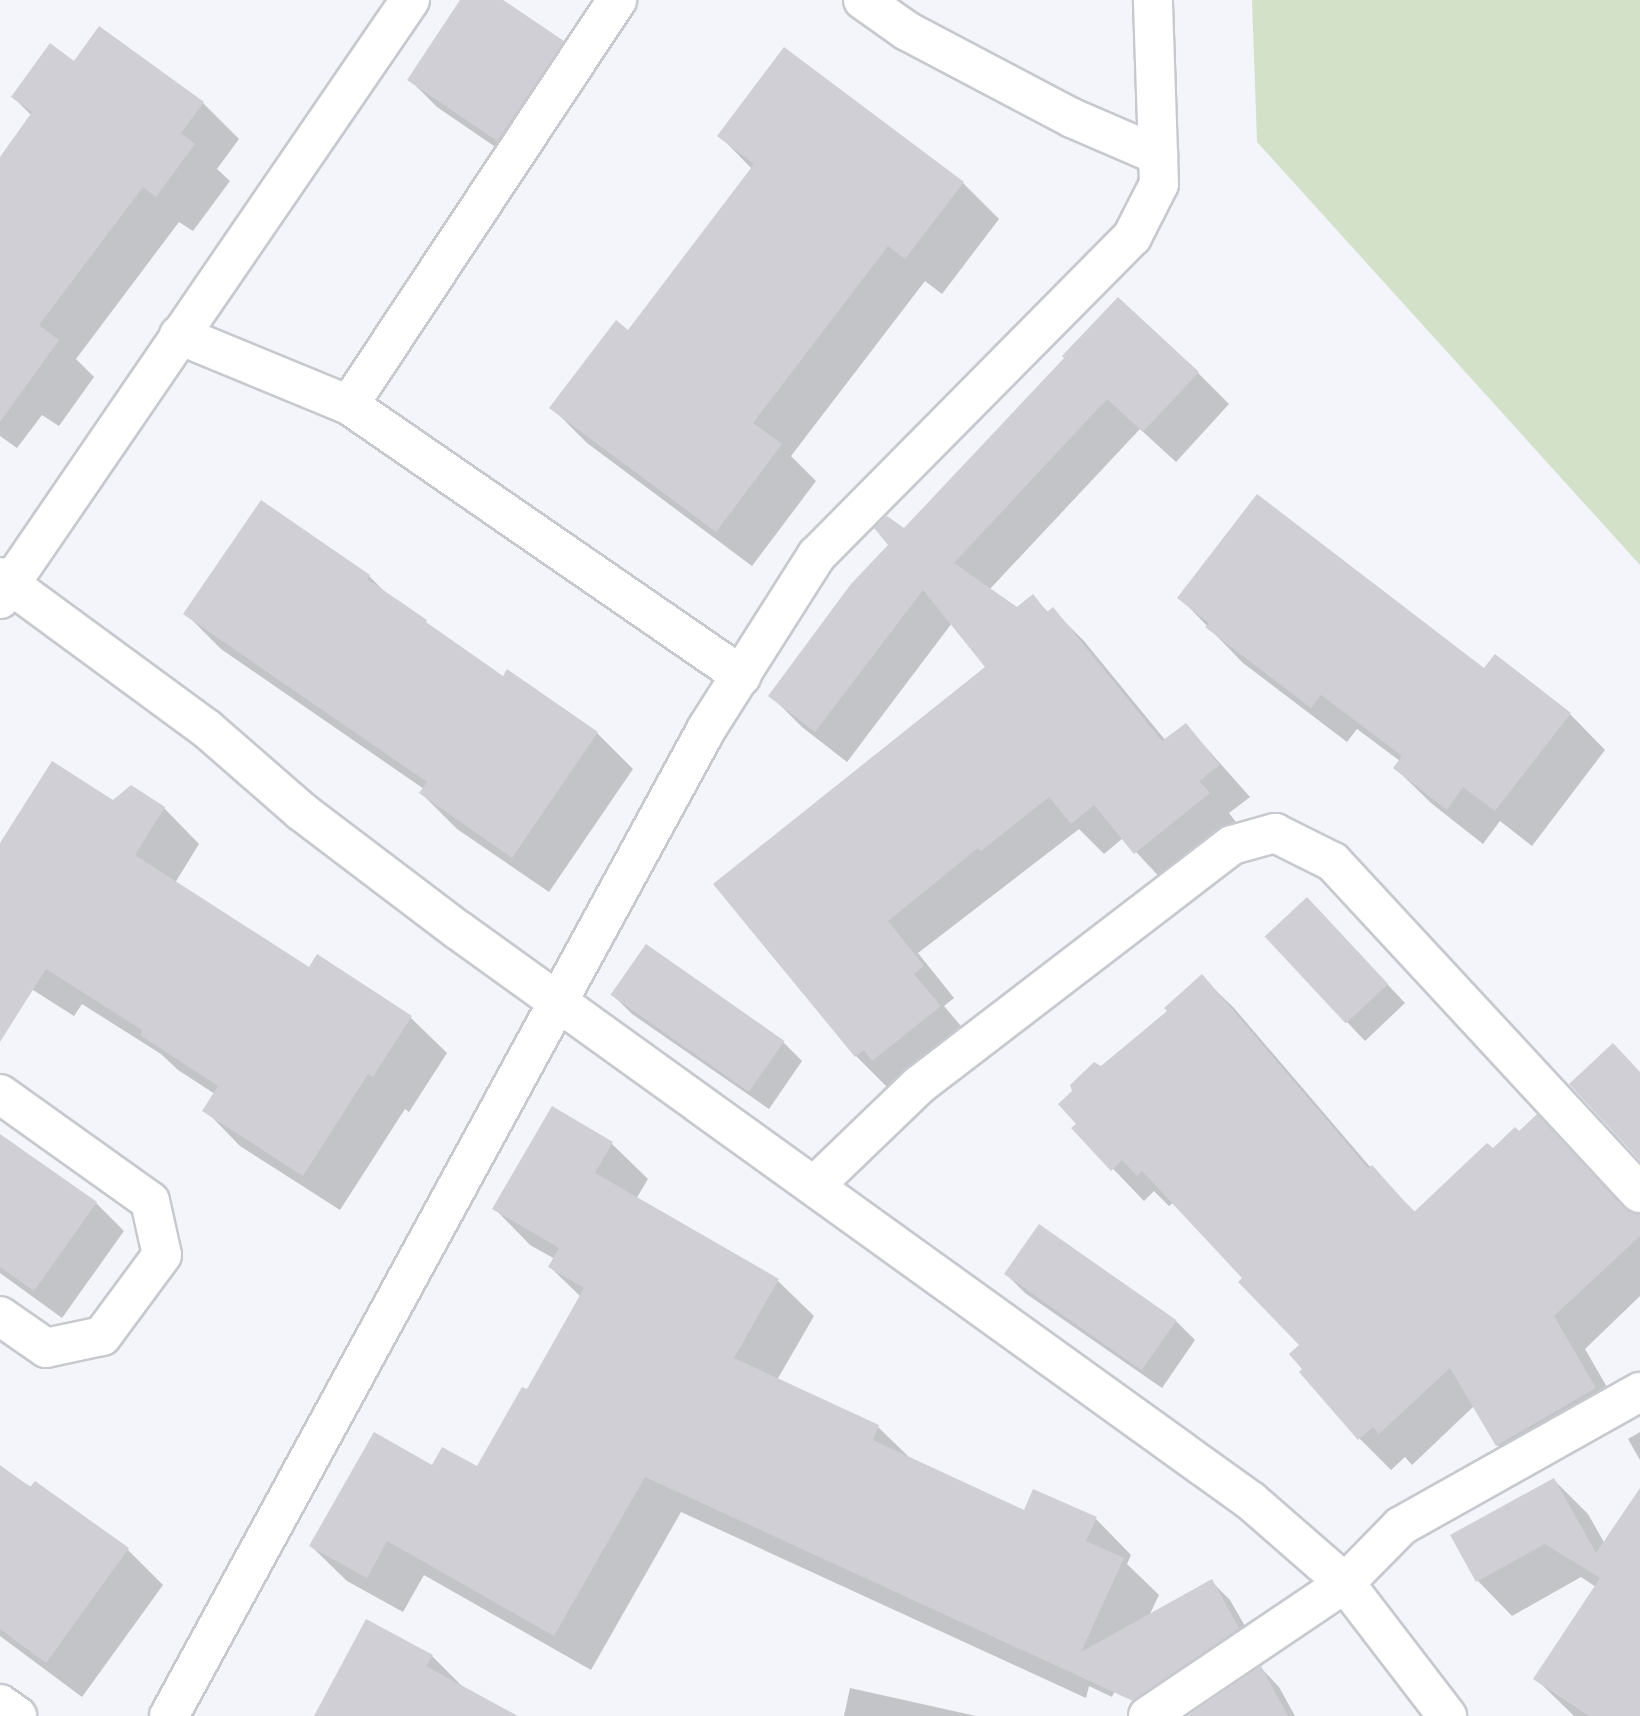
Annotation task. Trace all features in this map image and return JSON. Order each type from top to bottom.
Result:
[{"type":"street","points":[[410,0],[3,587],[207,729],[343,843],[560,1003],[1251,1501],[1345,1583],[1447,1716]]},
{"type":"street","points":[[349,405],[617,0]]},
{"type":"street","points":[[863,0],[907,31],[1048,106],[1157,155]]},
{"type":"street","points":[[169,1716],[560,1003],[707,728],[817,555],[1132,237],[1159,184],[1153,0]]},
{"type":"street","points":[[179,335],[349,405],[742,676]]},
{"type":"street","points":[[814,1186],[919,1085],[1221,853],[1232,845],[1275,833],[1333,862],[1640,1193]]},
{"type":"street","points":[[0,1094],[150,1201],[162,1255],[102,1336],[46,1348],[0,1316]]},
{"type":"street","points":[[1148,1716],[1345,1583],[1401,1526],[1640,1391]]},
{"type":"street","points":[[0,1704],[17,1716]]},
{"type":"green space","points":[[1252,0],[1640,0],[1640,565],[1257,142]]},
{"type":"building","points":[[460,0],[503,0],[564,41],[497,141],[407,80]]},
{"type":"building","points":[[99,26],[204,102],[181,133],[195,144],[156,197],[143,187],[39,325],[59,340],[0,422],[0,157],[32,112],[11,97],[50,43],[74,61]]},
{"type":"building","points":[[784,47],[964,182],[905,259],[888,246],[753,423],[782,444],[716,532],[549,408],[616,320],[628,330],[754,164],[717,136]]},
{"type":"building","points":[[1118,297],[1199,372],[1143,432],[1107,399],[954,563],[1017,607],[1033,594],[1047,612],[1053,607],[1162,741],[1186,723],[1220,765],[1199,781],[1210,793],[1134,854],[1094,805],[1071,824],[1049,797],[981,851],[978,848],[888,921],[924,966],[914,974],[941,1006],[872,1061],[864,1050],[855,1057],[713,884],[985,667],[923,590],[815,732],[768,696],[851,584],[888,545],[874,528],[887,516],[904,528]]},
{"type":"building","points":[[1257,494],[1484,668],[1495,654],[1571,713],[1495,811],[1463,787],[1447,810],[1393,768],[1402,756],[1321,695],[1311,708],[1205,627],[1209,623],[1177,598]]},
{"type":"building","points":[[261,500],[370,575],[367,579],[503,676],[507,669],[598,732],[512,858],[419,793],[427,782],[183,614]]},
{"type":"building","points":[[52,761],[113,800],[131,785],[165,807],[135,855],[309,967],[317,954],[412,1016],[373,1077],[368,1074],[303,1176],[202,1111],[218,1086],[140,1035],[142,1030],[46,969],[0,1042],[0,843]]},
{"type":"building","points":[[1307,897],[1388,984],[1346,1024],[1265,937]]},
{"type":"building","points":[[646,944],[784,1041],[749,1092],[610,995]]},
{"type":"building","points":[[1202,974],[1368,1168],[1372,1165],[1414,1212],[1487,1143],[1493,1148],[1515,1127],[1519,1131],[1537,1114],[1624,1208],[1640,1214],[1640,1236],[1554,1316],[1596,1388],[1496,1446],[1450,1368],[1379,1434],[1373,1427],[1358,1440],[1299,1372],[1302,1369],[1289,1354],[1299,1345],[1238,1282],[1242,1278],[1142,1171],[1137,1176],[1122,1160],[1111,1171],[1071,1128],[1076,1124],[1058,1104],[1072,1091],[1070,1085],[1094,1062],[1101,1066],[1167,1011],[1164,1008]]},
{"type":"building","points":[[1613,1043],[1640,1072],[1640,1161],[1569,1084]]},
{"type":"building","points":[[552,1106],[613,1142],[595,1173],[779,1279],[734,1358],[879,1425],[873,1440],[1024,1510],[1033,1489],[1097,1517],[1086,1541],[1124,1558],[1081,1652],[1212,1579],[1239,1628],[1133,1701],[645,1477],[554,1636],[387,1541],[367,1578],[309,1546],[374,1432],[432,1465],[442,1447],[477,1466],[522,1387],[527,1389],[584,1288],[548,1267],[559,1248],[492,1209]]},
{"type":"building","points":[[0,1134],[97,1202],[34,1291],[0,1267]]},
{"type":"building","points":[[1039,1224],[1177,1320],[1142,1370],[1004,1274]]},
{"type":"building","points":[[0,1465],[30,1487],[35,1481],[129,1548],[46,1663],[0,1629]]},
{"type":"building","points":[[1554,1478],[1596,1553],[1640,1488],[1640,1716],[1589,1716],[1533,1679],[1600,1578],[1545,1544],[1476,1582],[1450,1535]]},
{"type":"building","points":[[366,1619],[433,1655],[426,1666],[518,1716],[314,1716]]},
{"type":"building","points":[[1261,1666],[1288,1716],[1187,1716]]}]
